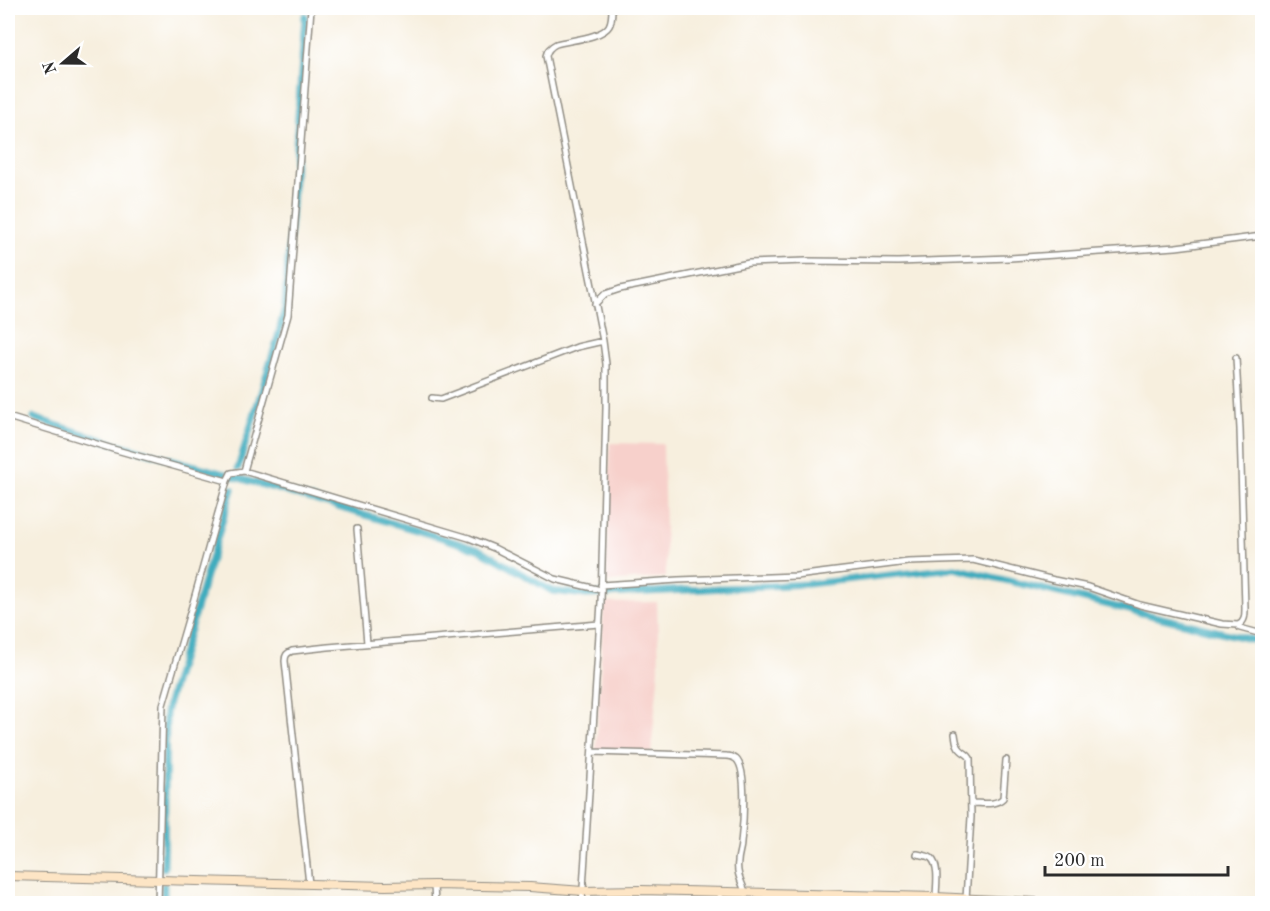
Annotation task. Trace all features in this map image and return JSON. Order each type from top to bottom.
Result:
[{"type":"main road","points":[[8,876],[385,886],[530,887],[583,891],[641,890],[925,900],[936,897],[1094,903]]},
{"type":"street","points":[[244,471],[288,315],[311,8]]},
{"type":"street","points":[[582,903],[601,602],[606,364],[546,56],[550,46],[596,36],[604,32],[612,17],[612,8]]},
{"type":"street","points":[[595,304],[604,294],[620,289],[749,262],[898,262],[1010,258],[1176,247],[1263,236]]},
{"type":"street","points":[[592,291],[604,294]]},
{"type":"street","points":[[432,398],[441,399],[577,347],[603,341]]},
{"type":"street","points":[[1236,358],[1245,608],[1245,616],[1238,626]]},
{"type":"street","points":[[8,417],[227,481]]},
{"type":"street","points":[[158,903],[163,705],[231,473],[244,471],[469,538],[555,579],[601,589],[678,580],[796,576],[908,562],[974,560],[1088,587],[1140,605],[1238,626],[1263,634]]},
{"type":"street","points":[[357,529],[368,643]]},
{"type":"street","points":[[309,884],[285,656],[287,653],[368,643],[599,624]]},
{"type":"street","points":[[955,734],[959,749],[968,754],[970,758],[971,803],[966,899]]},
{"type":"street","points":[[591,752],[727,756],[736,759],[740,764],[744,791],[742,843],[738,869],[746,894]]},
{"type":"street","points":[[971,803],[994,803],[1002,800],[1006,760]]},
{"type":"street","points":[[917,854],[928,856],[934,863],[936,897]]},
{"type":"street","points":[[434,885],[435,903]]},
{"type":"street","points":[[720,893],[721,903]]},
{"type":"street","points":[[766,894],[767,903]]},
{"type":"shaded area","points":[[610,443],[663,444],[666,577],[606,582]]},
{"type":"shaded area","points":[[657,602],[659,668],[651,753],[596,751],[604,603]]},
{"type":"waterway","points":[[238,468],[278,337],[285,306],[305,16]]},
{"type":"waterway","points":[[34,418],[225,474]]},
{"type":"waterway","points":[[232,476],[480,550],[552,591],[586,595],[807,584],[955,568],[1262,642]]},
{"type":"waterway","points":[[164,868],[166,714],[232,489]]},
{"type":"waterway","points":[[164,886],[164,904]]}]
